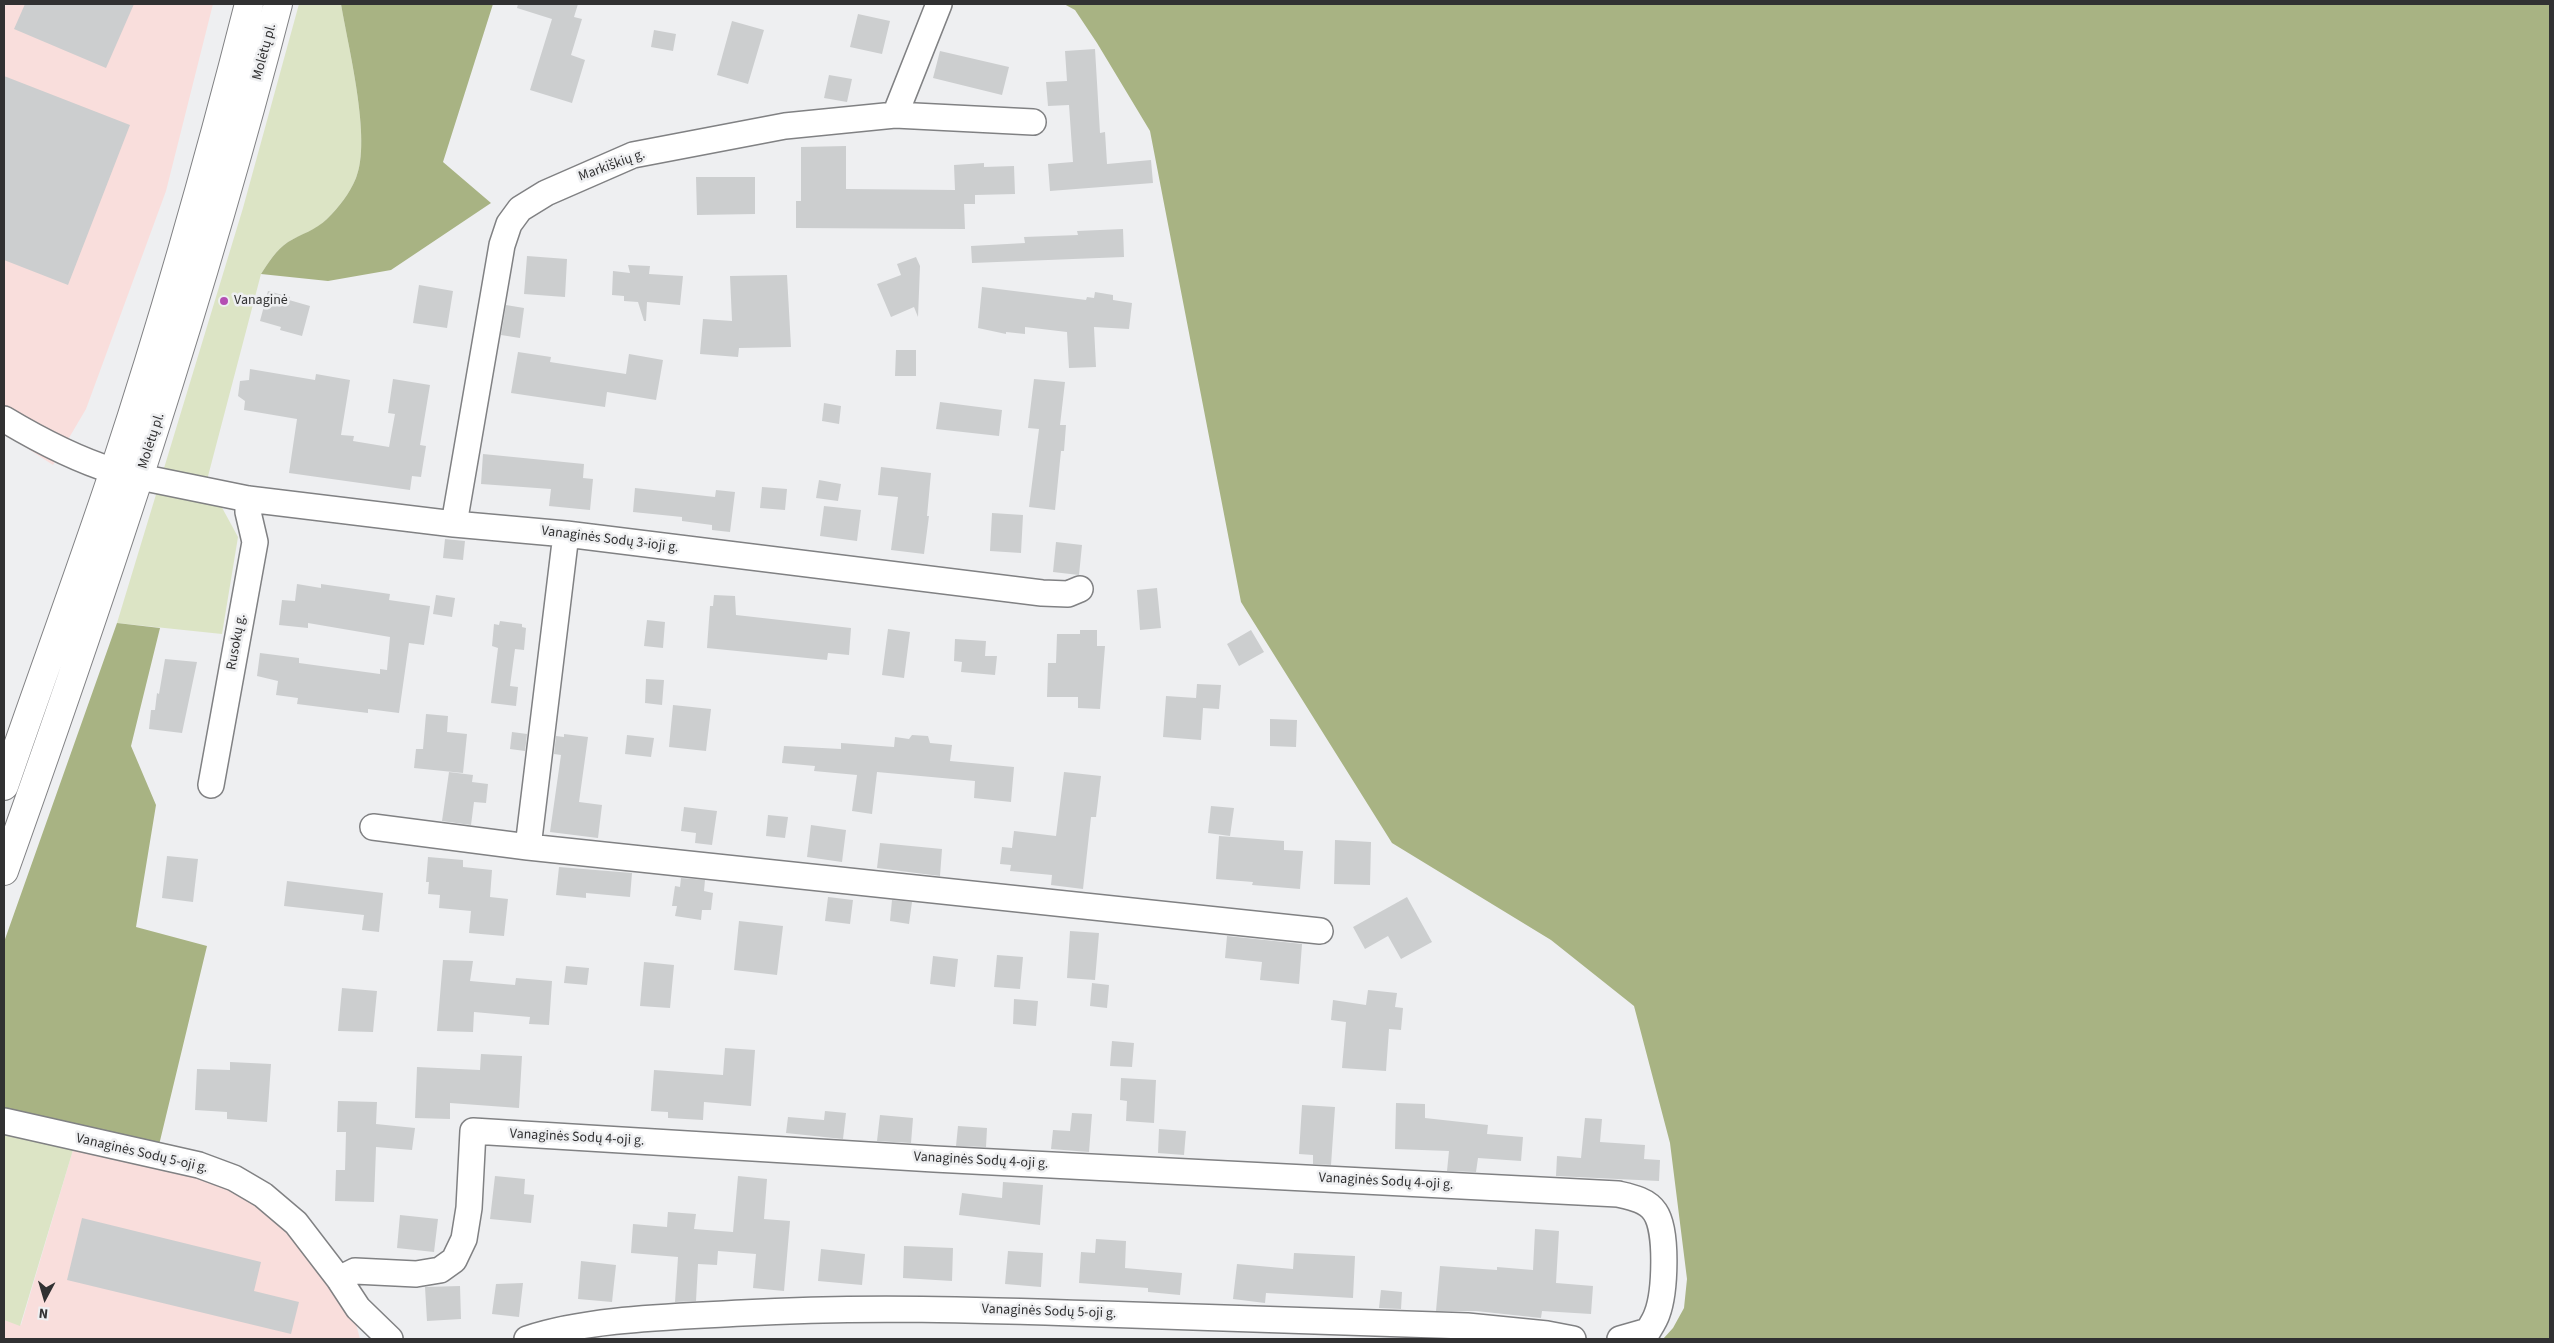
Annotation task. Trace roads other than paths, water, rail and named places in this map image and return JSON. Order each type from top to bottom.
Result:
[{"type":"highway","name":"Molėtų pl.","points":[[4,786],[114,471],[184,245],[249,4]]},
{"type":"highway","name":"Molėtų pl.","points":[[4,871],[140,477],[198,293],[278,4]]},
{"type":"street","points":[[895,115],[938,4]]},
{"type":"street","name":"Markiškių g.","points":[[454,524],[502,244],[509,224],[520,209],[546,193],[633,155],[784,126],[895,115],[1032,122]]},
{"type":"street","points":[[4,419],[64,451],[114,471]]},
{"type":"street","name":"Vanaginės Sodų 3-ioji g.","points":[[140,477],[168,485],[248,499],[454,524],[566,534],[1042,593],[1068,594],[1080,589]]},
{"type":"street","name":"Rusokų g.","points":[[211,785],[255,542],[248,512],[248,499]]},
{"type":"street","points":[[528,847],[566,534]]},
{"type":"street","points":[[373,827],[528,847],[1320,931]]},
{"type":"street","name":"Vanaginės Sodų 5-oji g.","points":[[4,1121],[199,1165],[234,1178],[263,1195],[296,1223],[339,1279],[358,1308],[390,1339]]},
{"type":"street","name":"Vanaginės Sodų 4-oji g.","points":[[339,1279],[355,1271],[416,1274],[440,1270],[454,1260],[464,1239],[473,1132],[934,1159],[1618,1194],[1646,1204],[1654,1211],[1660,1221],[1663,1234],[1662,1292],[1657,1315],[1648,1331],[1620,1339]]},
{"type":"street","name":"Vanaginės Sodų 5-oji g.","points":[[527,1339],[548,1332],[588,1326],[676,1317],[793,1310],[960,1310],[1467,1326],[1547,1334],[1573,1339]]},
{"type":"place","name":"Vanaginė","points":[[224,301]]}]
